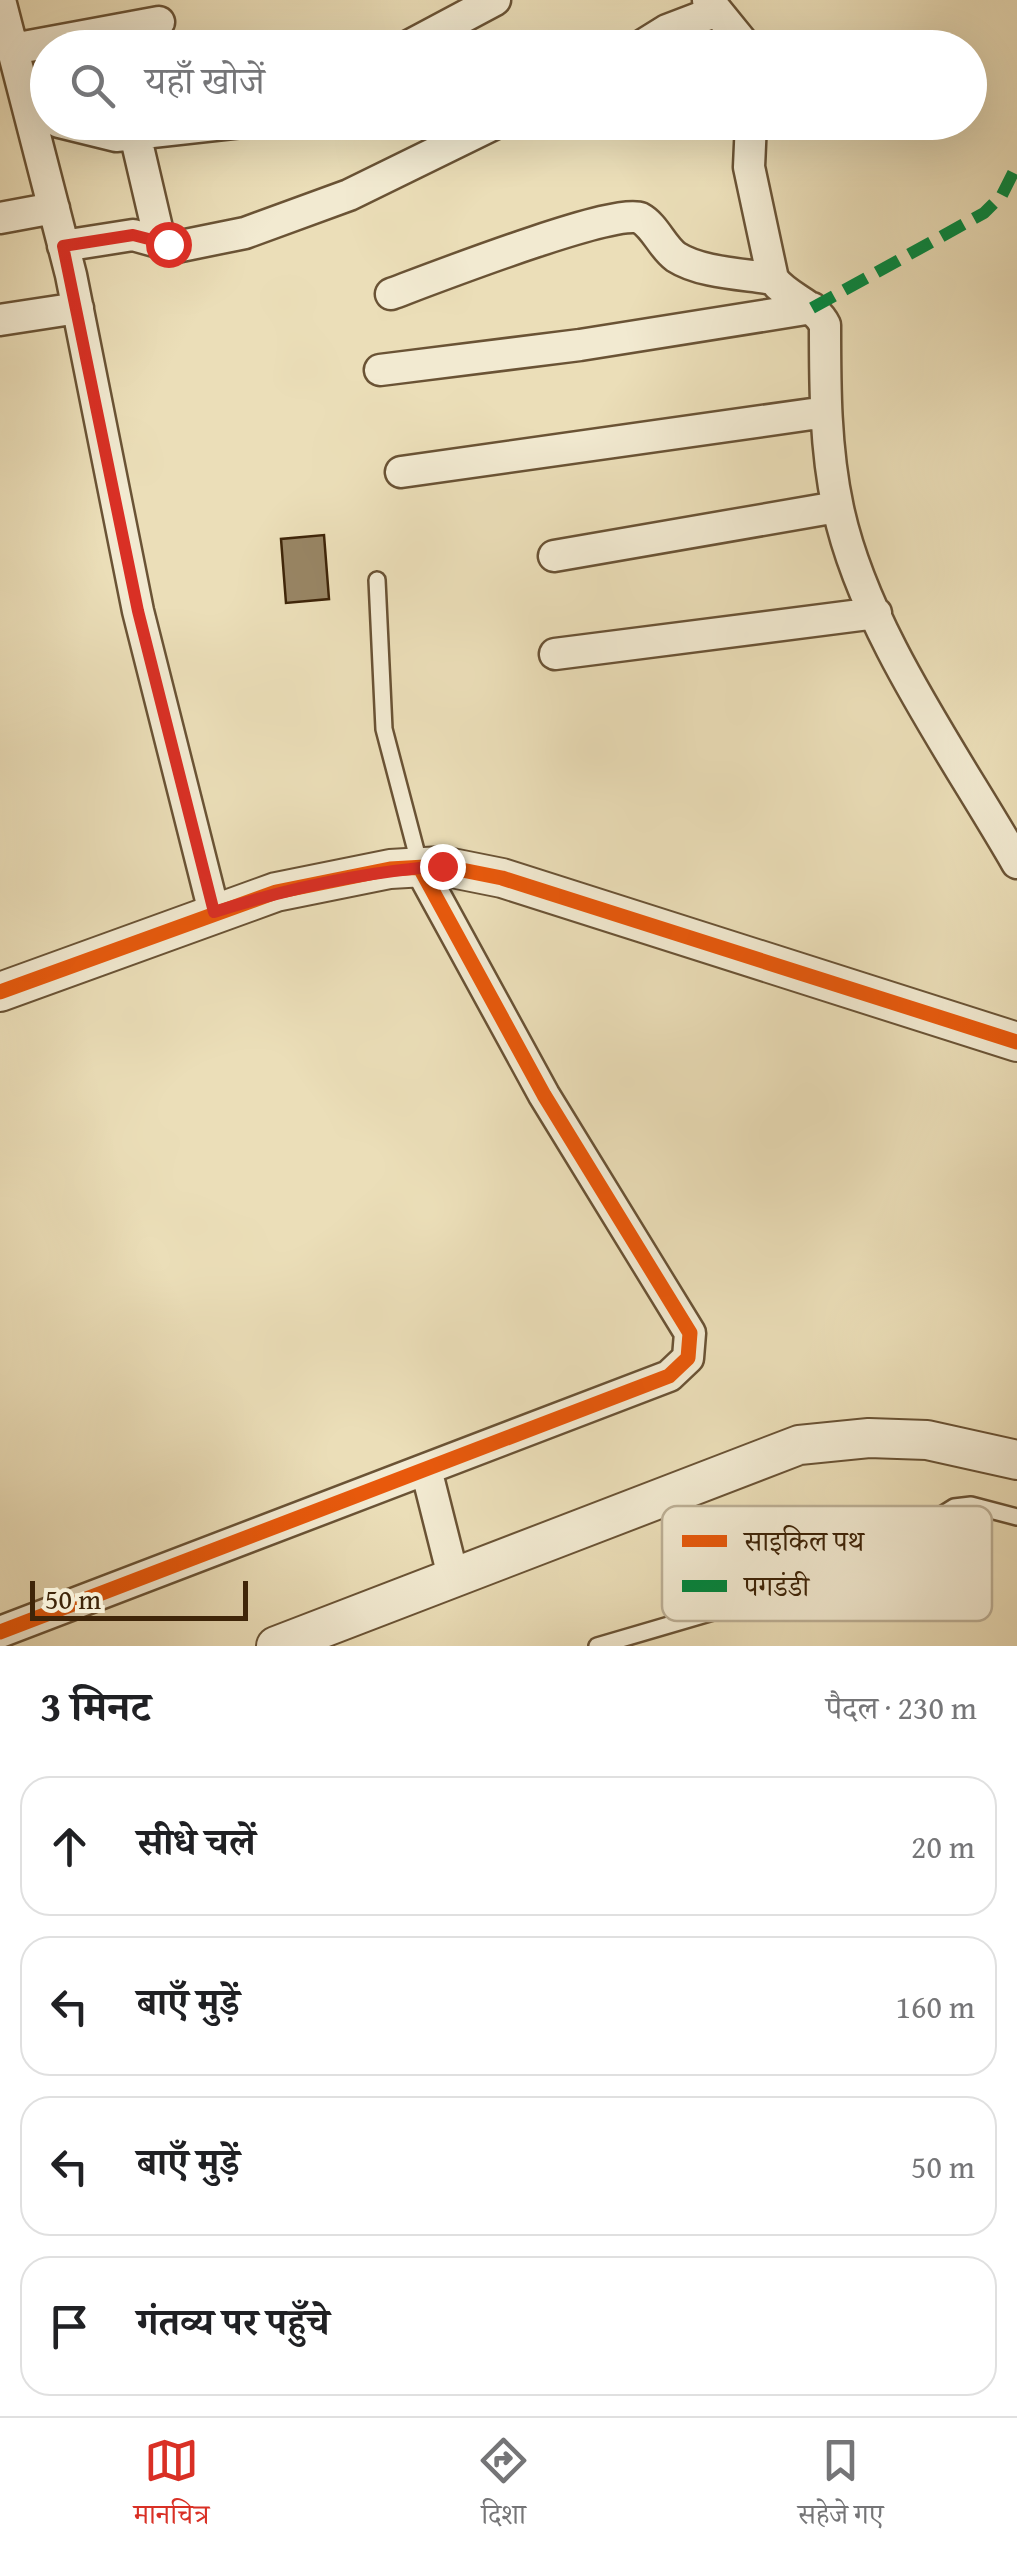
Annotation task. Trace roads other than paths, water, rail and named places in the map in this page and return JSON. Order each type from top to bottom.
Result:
[{"type":"street","points":[[439,30],[495,0]]},
{"type":"street","points":[[669,30],[712,5],[732,30]]},
{"type":"street","points":[[1,8],[25,116]]},
{"type":"street","points":[[115,30],[159,22]]},
{"type":"street","points":[[12,49],[30,46]]},
{"type":"street","points":[[33,140],[78,308],[138,611],[214,912]]},
{"type":"street","points":[[136,140],[160,241]]},
{"type":"street","points":[[63,246],[133,235],[183,246],[255,230],[349,195],[461,140]]},
{"type":"street","points":[[750,140],[749,166],[773,279],[784,294],[812,308],[825,325],[826,412],[837,507],[876,613],[898,661],[1017,863]]},
{"type":"street","points":[[0,218],[54,208]]},
{"type":"street","points":[[391,294],[626,216],[648,224],[671,253],[689,264],[773,279]]},
{"type":"street","points":[[0,320],[78,308]]},
{"type":"street","points":[[380,370],[580,345],[812,308]]},
{"type":"street","points":[[402,472],[826,412]]},
{"type":"street","points":[[554,556],[837,507]]},
{"type":"street","points":[[556,654],[876,613]]},
{"type":"street","points":[[0,992],[78,967],[214,912],[276,892],[442,866],[502,878],[1017,1042]]},
{"type":"street","points":[[1,1630],[669,1376],[688,1358],[690,1334],[544,1096],[420,868]]},
{"type":"street","points":[[276,1646],[800,1444],[868,1438],[927,1440],[1017,1460]]},
{"type":"street","points":[[426,1469],[453,1576]]},
{"type":"lane","points":[[377,580],[384,729],[420,868]]},
{"type":"lane","points":[[992,1510],[1017,1517]]},
{"type":"lane","points":[[597,1646],[632,1641],[690,1621]]}]
